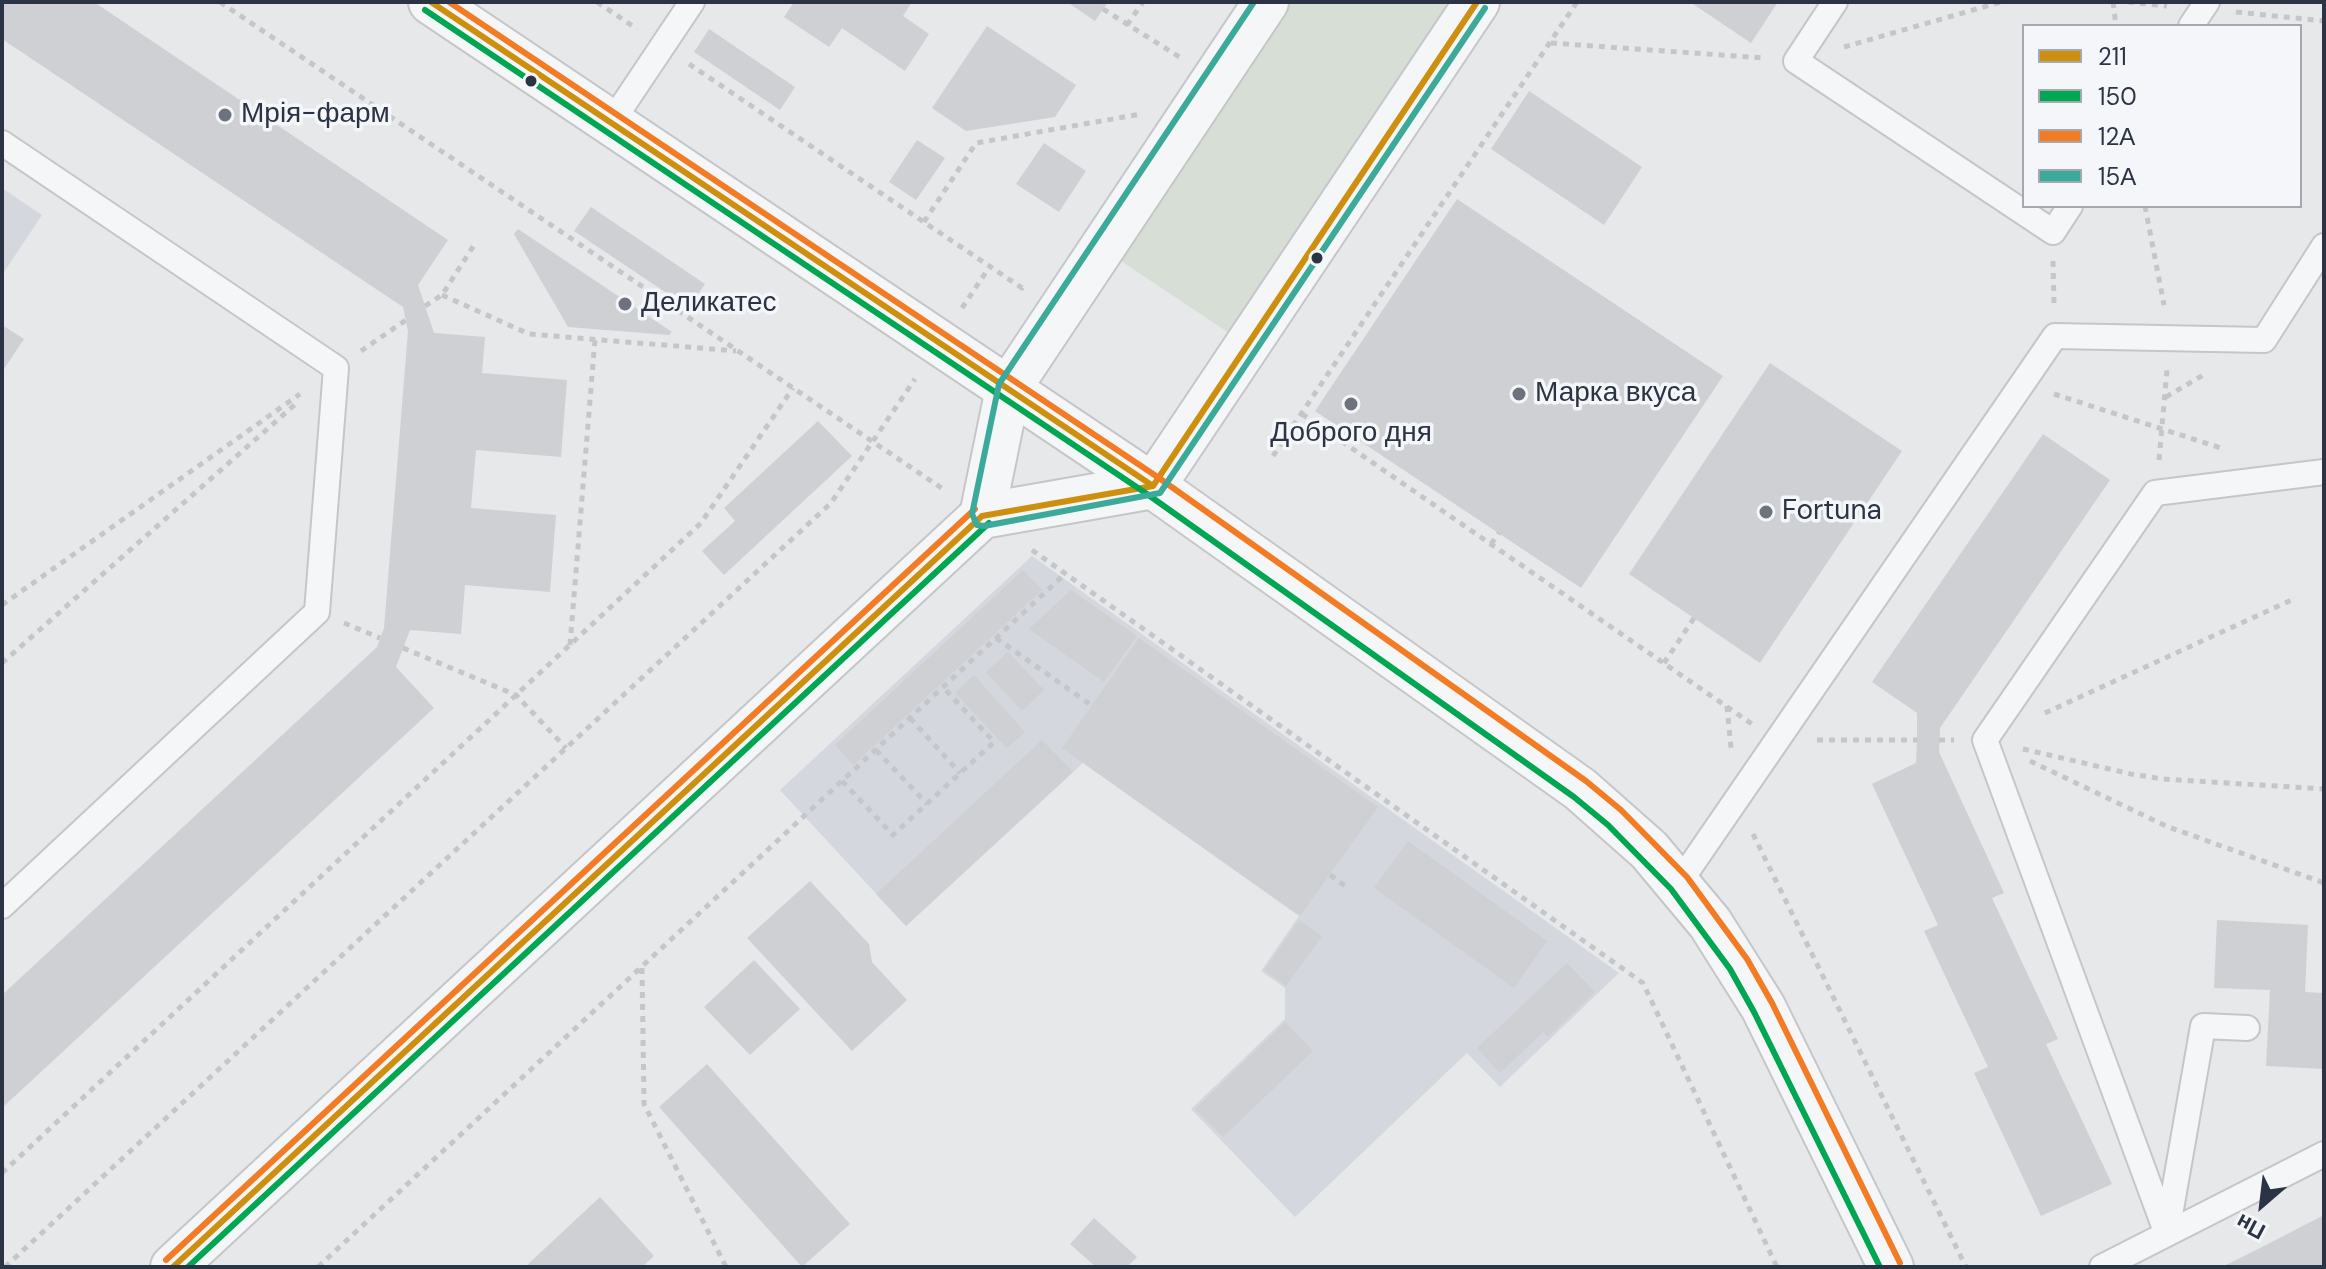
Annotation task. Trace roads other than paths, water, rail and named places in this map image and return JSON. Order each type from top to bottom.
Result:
[{"type":"street","points":[[431,2],[1153,486],[1580,789],[1649,850],[1710,923],[1763,1007],[1891,1267]]},
{"type":"street","points":[[982,516],[1008,389],[1266,2]]},
{"type":"street","points":[[173,1267],[982,516],[1153,486],[1477,2]]},
{"type":"lane","points":[[611,123],[692,2]]},
{"type":"lane","points":[[1835,2],[1796,61],[2053,232],[2069,208]]},
{"type":"lane","points":[[2192,24],[2207,2]]},
{"type":"lane","points":[[2,143],[336,368],[317,612],[2,906]]},
{"type":"lane","points":[[1679,883],[2055,336],[2264,340],[2324,246]]},
{"type":"lane","points":[[2167,1234],[1985,740],[2155,493],[2324,472]]},
{"type":"lane","points":[[2167,1234],[2203,1026],[2247,1028]]},
{"type":"lane","points":[[2102,1267],[2324,1154]]},
{"type":"place","name":"Мрія-фарм","points":[[225,115]]},
{"type":"place","name":"Деликатес","points":[[625,304]]},
{"type":"place","name":"Марка вкуса","points":[[1519,394]]},
{"type":"place","name":"Доброго дня","points":[[1351,404]]},
{"type":"place","name":"Fortuna","points":[[1766,512]]}]
